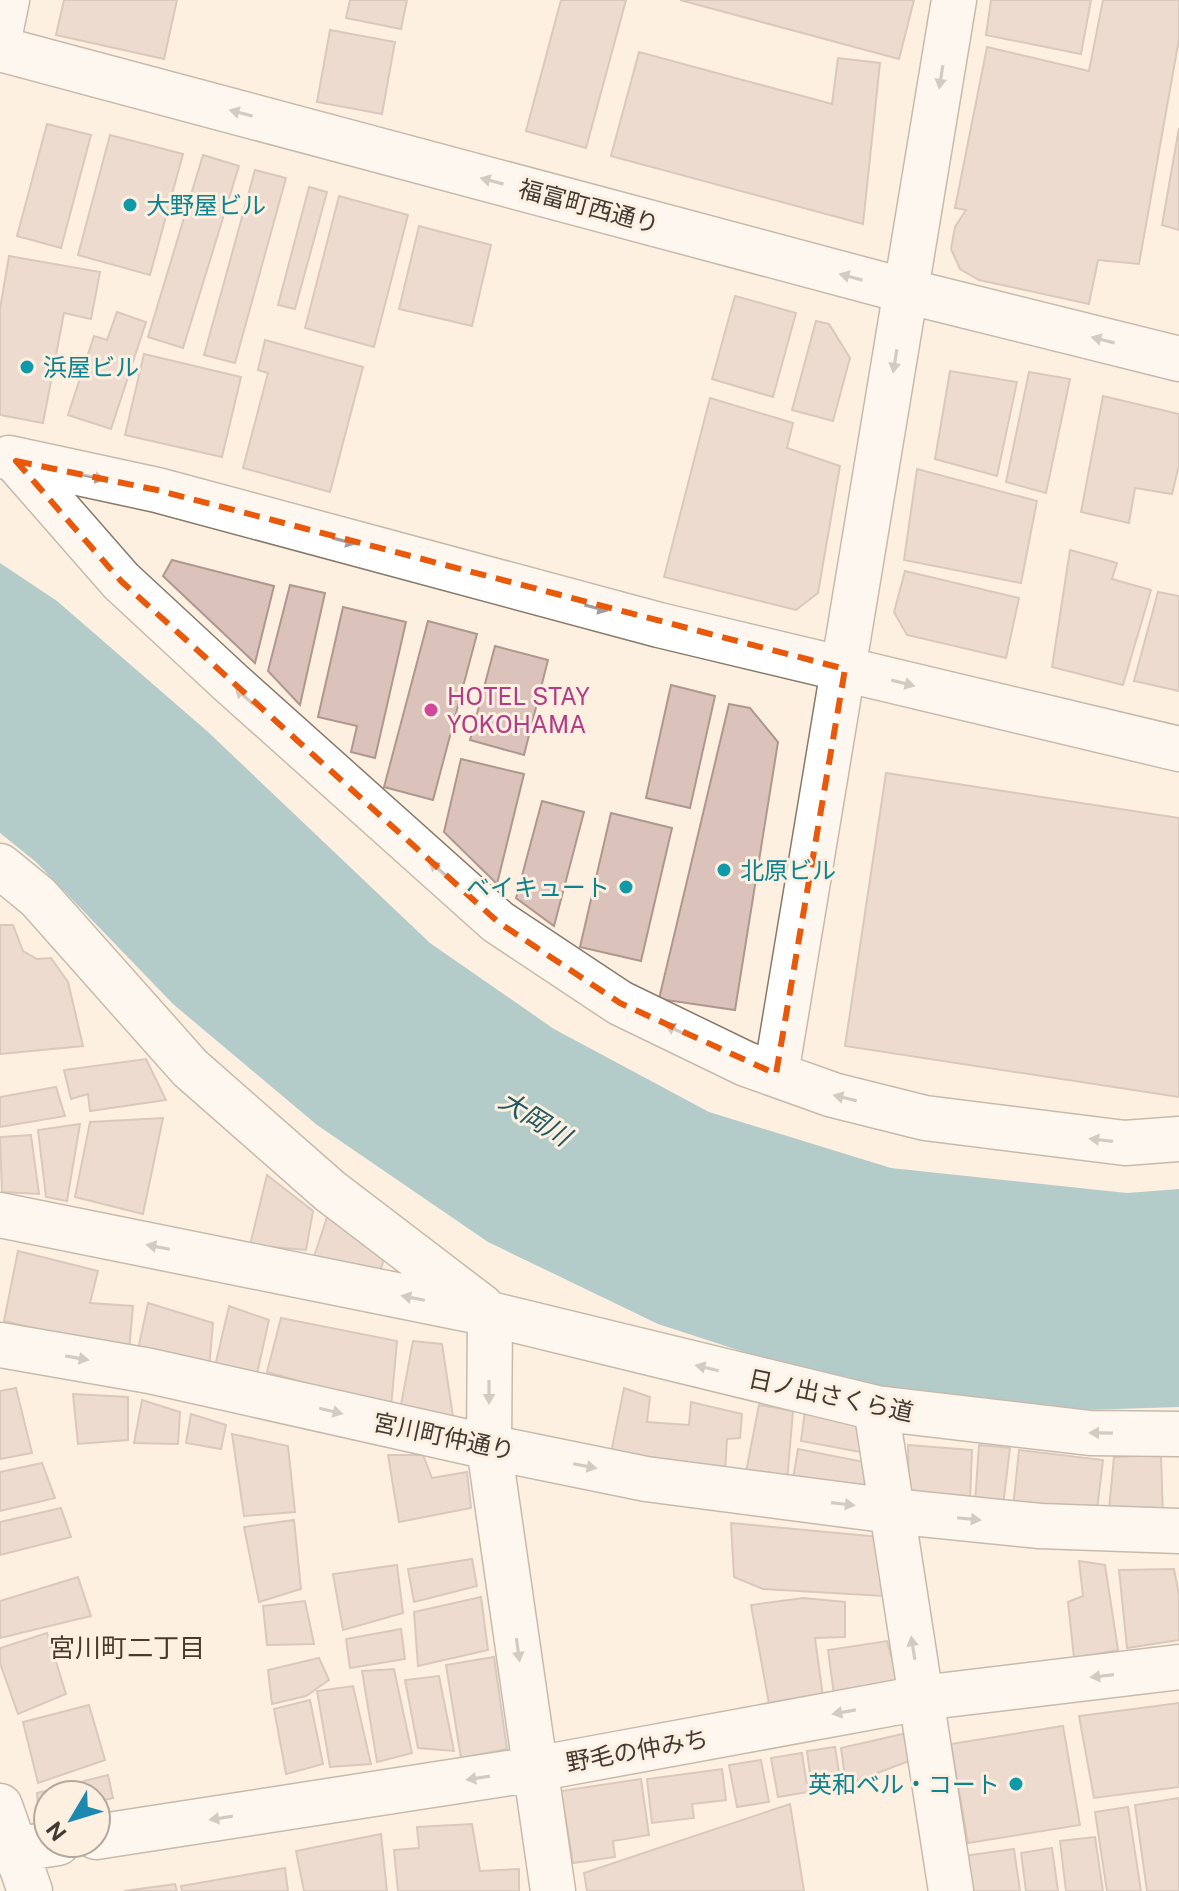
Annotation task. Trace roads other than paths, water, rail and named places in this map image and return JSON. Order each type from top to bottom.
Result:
[{"type":"street","points":[[0,34],[7,0]]},
{"type":"street","points":[[776,1074],[954,0]]},
{"type":"street","name":"福富町西通り","points":[[0,49],[906,291],[1179,359]]},
{"type":"street","points":[[8,458],[157,490],[607,611],[1179,749]]},
{"type":"street","points":[[8,458],[121,581],[498,922],[620,1003],[746,1064],[833,1095],[925,1118],[1125,1143],[1179,1139]]},
{"type":"street","points":[[0,866],[38,897],[190,1068],[330,1191],[490,1314]]},
{"type":"street","points":[[0,1215],[490,1314]]},
{"type":"street","points":[[490,1314],[489,1447],[553,1891]]},
{"type":"street","name":"日ノ出さくら道","points":[[490,1314],[876,1408],[1090,1433],[1179,1434]]},
{"type":"street","name":"宮川町仲通り","points":[[0,1345],[150,1371],[646,1479],[892,1511],[1040,1526],[1179,1531]]},
{"type":"street","points":[[876,1408],[951,1891]]},
{"type":"street","name":"野毛の仲みち","points":[[112,1835],[535,1769],[921,1698],[1179,1667]]},
{"type":"street","points":[[0,1806],[8,1851],[30,1891]]},
{"type":"street","points":[[8,1851],[32,1847]]},
{"type":"water","name":"大岡川","points":[[0,563],[57,601],[207,731],[430,943],[554,1029],[709,1112],[891,1168],[1127,1193],[1179,1189],[1179,1407],[1054,1411],[846,1385],[658,1324],[488,1242],[317,1125],[173,1004],[36,862],[0,833]]},
{"type":"place","name":"大野屋ビル","points":[[130,205]]},
{"type":"place","name":"浜屋ビル","points":[[27,367]]},
{"type":"place","name":"HOTEL STAY YOKOHAMA","points":[[431,710]]},
{"type":"place","name":"北原ビル","points":[[724,870]]},
{"type":"place","name":"ベイキュート","points":[[626,887]]},
{"type":"place","name":"英和ベル・コート","points":[[1016,1784]]},
{"type":"district","name":"宮川町二丁目","points":[[127,1647]]}]
